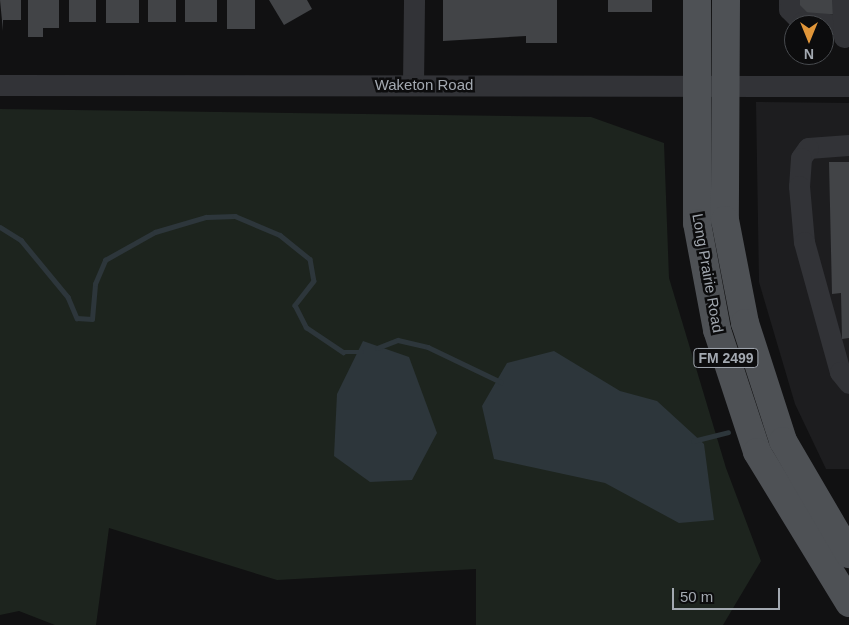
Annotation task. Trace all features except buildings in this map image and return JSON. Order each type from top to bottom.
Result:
[{"type":"main road","name":"Long Prairie Road","points":[[697,0],[696,223],[717,330],[757,452],[849,603]]},
{"type":"main road","name":"Long Prairie Road","points":[[726,0],[725,220],[745,323],[783,441],[849,554]]},
{"type":"street","points":[[414,0],[414,84]]},
{"type":"street","points":[[789,0],[789,8],[802,22],[845,31],[842,0]]},
{"type":"street","name":"Waketon Road","points":[[0,85],[849,86]]},
{"type":"street","points":[[849,145],[808,148],[801,158],[799,186],[804,242],[840,372],[849,383]]},
{"type":"shaded area","points":[[756,102],[849,103],[849,469],[826,469],[795,404],[759,282]]},
{"type":"shaded area","points":[[0,109],[591,117],[664,143],[669,278],[726,468],[761,561],[723,625],[476,625],[476,569],[277,580],[109,528],[96,625],[55,625],[19,611],[0,615]]},
{"type":"shaded area","points":[[363,341],[409,357],[437,433],[412,480],[370,482],[334,456],[337,394]]},
{"type":"shaded area","points":[[554,351],[620,391],[657,401],[704,444],[714,520],[679,523],[605,483],[494,459],[482,406],[507,363]]},
{"type":"waterway","points":[[0,227],[21,240],[68,297],[77,318],[92,319],[95,284],[105,260],[155,232],[206,217],[235,216],[280,235],[310,259],[314,281],[295,305],[306,327],[343,352],[362,352]]},
{"type":"waterway","points":[[377,348],[398,340],[428,347],[501,382]]},
{"type":"waterway","points":[[693,441],[728,432]]}]
